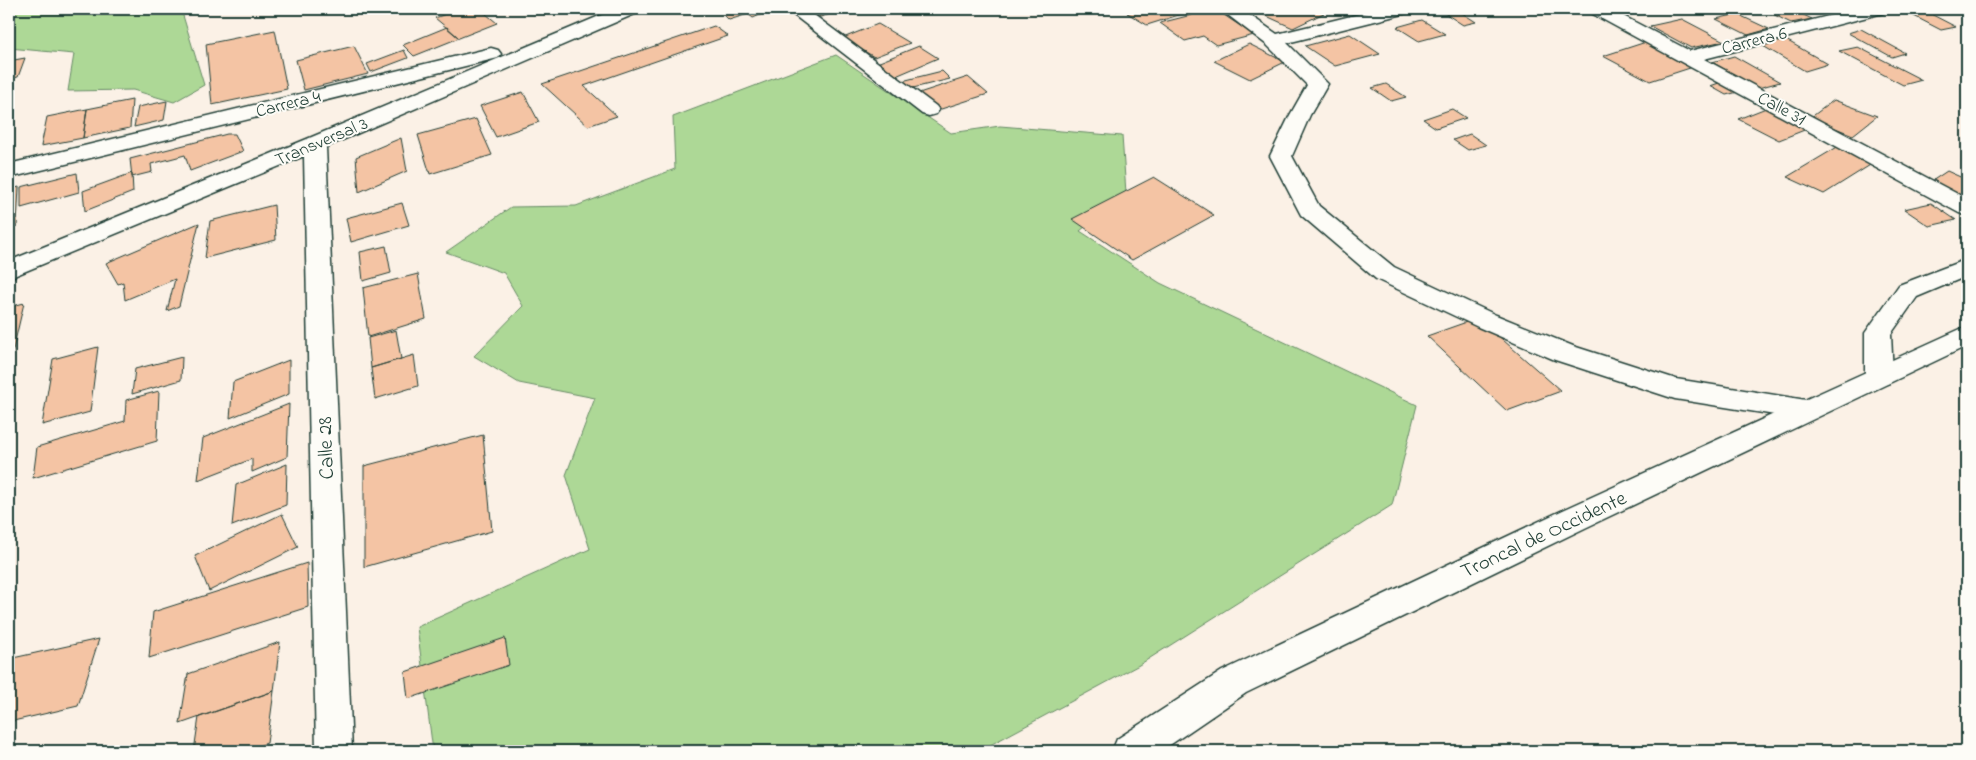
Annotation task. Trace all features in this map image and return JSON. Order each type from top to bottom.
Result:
[{"type":"main road","name":"Transversal 3","points":[[9,270],[315,144],[631,9]]},
{"type":"main road","points":[[795,9],[929,110]]},
{"type":"main road","points":[[1229,9],[1274,41],[1318,84],[1300,115],[1281,156],[1310,210],[1385,274],[1487,321],[1564,353],[1675,389],[1806,410]]},
{"type":"main road","points":[[1274,41],[1401,9]]},
{"type":"main road","name":"Calle 31","points":[[1597,9],[1967,208]]},
{"type":"main road","name":"Carrera 6","points":[[1689,57],[1877,9]]},
{"type":"main road","name":"Carrera 4","points":[[9,171],[568,36]]},
{"type":"main road","name":"Calle 28","points":[[315,144],[334,751]]},
{"type":"main road","points":[[1879,376],[1878,333],[1908,291],[1967,267]]},
{"type":"main road","name":"Troncal de Occidente","points":[[1130,751],[1234,682],[1574,519],[1967,335]]},
{"type":"green space","points":[[9,9],[181,9],[204,85],[174,102],[133,90],[68,91],[74,54],[9,48]]},
{"type":"green space","points":[[836,55],[951,133],[1000,126],[1122,136],[1126,193],[1080,231],[1160,283],[1417,405],[1392,505],[1139,665],[979,751],[433,751],[417,627],[590,549],[566,475],[595,398],[519,383],[474,356],[523,306],[504,273],[446,252],[511,207],[576,206],[675,169],[673,117]]},
{"type":"building","points":[[459,9],[480,9],[497,23],[459,38],[435,18]]},
{"type":"building","points":[[718,9],[774,9],[753,18],[748,14],[729,20]]},
{"type":"building","points":[[810,9],[849,9],[820,17]]},
{"type":"building","points":[[1139,9],[1198,9],[1147,25],[1127,13]]},
{"type":"building","points":[[1215,9],[1254,35],[1216,45],[1203,36],[1185,41],[1160,23]]},
{"type":"building","points":[[1251,9],[1313,9],[1324,13],[1293,28]]},
{"type":"building","points":[[1456,9],[1476,22],[1463,25],[1440,10]]},
{"type":"building","points":[[1762,9],[1791,9],[1812,19],[1791,23]]},
{"type":"building","points":[[1927,12],[1956,27],[1941,30],[1912,15]]},
{"type":"building","points":[[1737,14],[1769,29],[1748,35],[1716,19]]},
{"type":"building","points":[[1682,19],[1724,41],[1691,48],[1650,26]]},
{"type":"building","points":[[1422,20],[1445,34],[1419,41],[1397,27]]},
{"type":"building","points":[[878,24],[910,43],[874,57],[843,38]]},
{"type":"building","points":[[714,26],[728,36],[584,86],[617,116],[588,126],[542,84]]},
{"type":"building","points":[[447,27],[459,38],[414,56],[403,45]]},
{"type":"building","points":[[1861,29],[1905,53],[1892,57],[1848,33]]},
{"type":"building","points":[[275,30],[287,89],[212,105],[206,44]]},
{"type":"building","points":[[1350,34],[1380,54],[1335,66],[1305,46]]},
{"type":"building","points":[[1786,40],[1828,64],[1805,71],[1763,46]]},
{"type":"building","points":[[1646,42],[1693,67],[1650,81],[1603,56]]},
{"type":"building","points":[[1249,44],[1285,62],[1250,79],[1214,61]]},
{"type":"building","points":[[354,46],[368,74],[304,90],[296,60]]},
{"type":"building","points":[[919,46],[938,58],[896,76],[877,63]]},
{"type":"building","points":[[1858,47],[1922,80],[1903,85],[1839,51]]},
{"type":"building","points":[[404,50],[408,58],[371,72],[367,64]]},
{"type":"building","points":[[1734,56],[1780,82],[1758,88],[1712,62]]},
{"type":"building","points":[[25,58],[18,77],[9,79],[9,61]]},
{"type":"building","points":[[942,71],[950,79],[909,89],[902,81]]},
{"type":"building","points":[[968,77],[988,94],[935,111],[916,94]]},
{"type":"building","points":[[1725,81],[1742,91],[1726,95],[1710,86]]},
{"type":"building","points":[[1386,84],[1406,97],[1391,101],[1372,88]]},
{"type":"building","points":[[523,92],[539,122],[496,137],[480,106]]},
{"type":"building","points":[[132,100],[130,128],[83,138],[87,109]]},
{"type":"building","points":[[1834,100],[1877,116],[1853,135],[1810,118]]},
{"type":"building","points":[[167,101],[164,120],[134,127],[138,107]]},
{"type":"building","points":[[1766,108],[1807,129],[1779,140],[1738,119]]},
{"type":"building","points":[[87,109],[83,138],[41,146],[47,117]]},
{"type":"building","points":[[1452,109],[1466,118],[1436,128],[1423,119]]},
{"type":"building","points":[[476,119],[492,155],[430,174],[418,135]]},
{"type":"building","points":[[227,134],[235,134],[243,151],[190,171],[185,155],[151,164],[152,172],[132,177],[130,159]]},
{"type":"building","points":[[1470,134],[1486,145],[1468,150],[1453,140]]},
{"type":"building","points":[[401,138],[407,171],[359,192],[356,157]]},
{"type":"building","points":[[1839,146],[1875,162],[1824,194],[1787,177]]},
{"type":"building","points":[[1947,171],[1967,180],[1967,201],[1929,183]]},
{"type":"building","points":[[77,173],[79,192],[21,208],[21,187]]},
{"type":"building","points":[[132,173],[133,192],[85,211],[83,191]]},
{"type":"building","points":[[1154,177],[1214,215],[1132,260],[1072,219]]},
{"type":"building","points":[[19,187],[17,226],[9,228],[9,190]]},
{"type":"building","points":[[402,203],[409,225],[351,242],[346,218]]},
{"type":"building","points":[[1931,203],[1956,220],[1929,226],[1904,209]]},
{"type":"building","points":[[274,205],[276,240],[205,258],[210,221]]},
{"type":"building","points":[[199,223],[179,306],[167,311],[175,279],[125,300],[123,282],[118,284],[106,263]]},
{"type":"building","points":[[386,246],[391,273],[363,281],[360,252]]},
{"type":"building","points":[[418,274],[426,319],[368,337],[363,288]]},
{"type":"building","points":[[24,303],[9,367],[9,307]]},
{"type":"building","points":[[1478,318],[1561,391],[1507,411],[1427,336]]},
{"type":"building","points":[[396,330],[401,359],[371,368],[368,338]]},
{"type":"building","points":[[98,347],[90,412],[42,425],[53,359]]},
{"type":"building","points":[[414,355],[418,386],[375,399],[371,368]]},
{"type":"building","points":[[182,357],[181,380],[132,394],[135,369]]},
{"type":"building","points":[[289,360],[289,394],[230,418],[233,382]]},
{"type":"building","points":[[159,391],[157,441],[33,478],[37,447],[125,421],[126,400]]},
{"type":"building","points":[[289,404],[287,457],[252,472],[252,459],[198,480],[203,438]]},
{"type":"building","points":[[483,435],[492,531],[364,567],[364,466]]},
{"type":"building","points":[[287,464],[286,505],[232,526],[236,485]]},
{"type":"building","points":[[282,514],[298,547],[209,591],[195,556]]},
{"type":"building","points":[[307,563],[308,607],[149,658],[153,612]]},
{"type":"building","points":[[505,638],[509,665],[408,699],[405,672]]},
{"type":"building","points":[[99,639],[78,706],[9,722],[9,671],[13,658]]},
{"type":"building","points":[[280,642],[274,691],[180,724],[188,674]]},
{"type":"building","points":[[274,691],[267,743],[244,751],[194,751],[199,717]]}]
